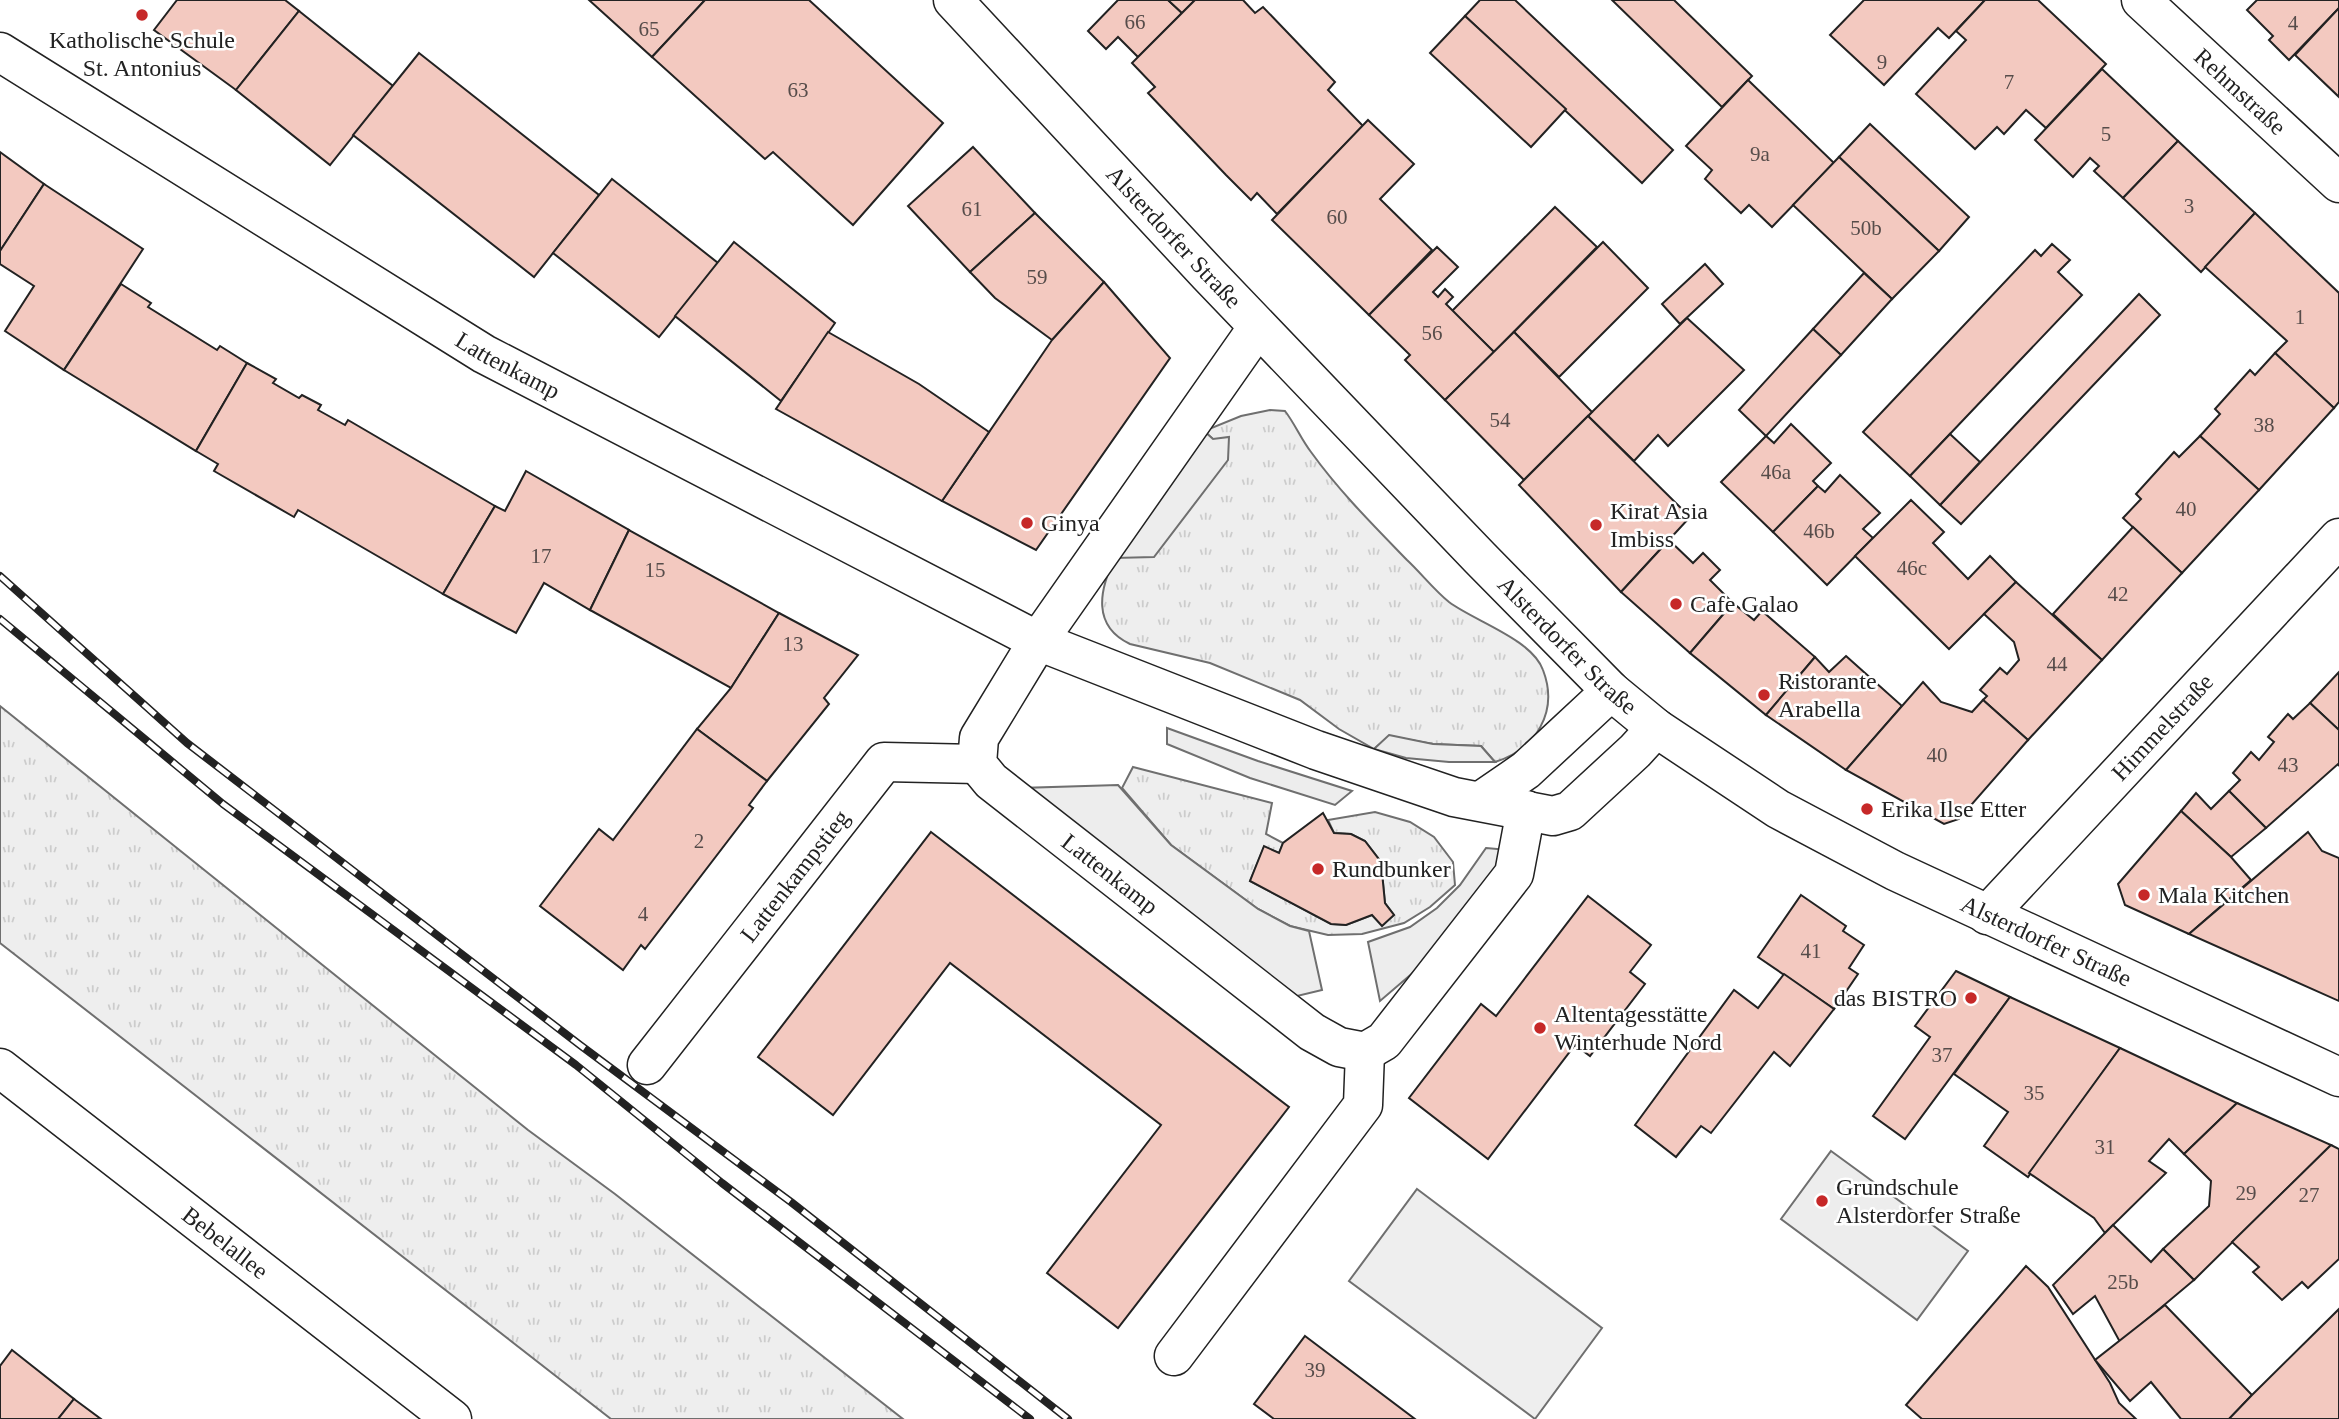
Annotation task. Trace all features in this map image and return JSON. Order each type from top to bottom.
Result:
[{"type":"street","name":"Alsterdorfer Straße","points":[[953,0],[1258,327],[1611,691],[1656,728],[1778,809],[1895,871],[2339,1077]]},
{"type":"street","name":"Rehmstraße","points":[[2141,0],[2339,183]]},
{"type":"street","name":"Lattenkamp","points":[[0,52],[484,354],[1038,641],[1316,750],[1454,797],[1553,816],[1570,811],[1656,728]]},
{"type":"street","points":[[977,764],[979,738],[1038,641],[1258,327]]},
{"type":"street","name":"Himmelstraße","points":[[1987,915],[2339,538]]},
{"type":"street","points":[[1481,801],[1526,770],[1611,691]]},
{"type":"street","name":"Lattenkampstieg","points":[[647,1065],[884,762],[977,764]]},
{"type":"street","name":"Lattenkamp","points":[[977,764],[991,781],[1312,1032],[1339,1048],[1365,1052]]},
{"type":"street","points":[[1174,1356],[1363,1105],[1365,1052],[1384,1041],[1514,874],[1526,810]]},
{"type":"street","name":"Bebelallee","points":[[0,1068],[452,1419]]},
{"type":"green space","points":[[1270,410],[1285,411],[1307,447],[1333,481],[1443,597],[1515,640],[1537,659],[1547,685],[1546,714],[1540,727],[1522,748],[1495,762],[1481,746],[1433,744],[1389,736],[1374,749],[1339,729],[1300,700],[1210,663],[1130,644],[1109,627],[1102,606],[1109,570],[1115,558],[1213,439],[1204,431],[1241,416]]},
{"type":"green space","points":[[0,706],[528,1130],[615,1194],[903,1419],[611,1419],[0,943]]},
{"type":"green space","points":[[1133,767],[1272,803],[1266,834],[1283,843],[1279,853],[1264,847],[1250,881],[1331,924],[1346,925],[1372,915],[1382,925],[1394,915],[1385,903],[1381,862],[1365,841],[1351,834],[1334,833],[1328,820],[1375,812],[1410,822],[1434,837],[1453,862],[1455,885],[1430,907],[1404,923],[1362,934],[1328,935],[1290,926],[1258,909],[1171,845],[1122,788]]},
{"type":"green space","points":[[1417,1189],[1602,1328],[1535,1419],[1349,1281]]},
{"type":"shaded area","points":[[1204,431],[1213,439],[1229,437],[1228,460],[1154,557],[1115,558]]},
{"type":"shaded area","points":[[1167,728],[1352,791],[1335,805],[1250,778],[1167,744]]},
{"type":"shaded area","points":[[1389,735],[1433,744],[1481,746],[1495,762],[1406,758],[1374,749]]},
{"type":"shaded area","points":[[1118,785],[1171,845],[1258,909],[1290,926],[1309,931],[1322,990],[1293,997],[1021,788]]},
{"type":"shaded area","points":[[1486,848],[1509,850],[1422,965],[1380,1001],[1368,942],[1410,927],[1437,908],[1460,885]]},
{"type":"shaded area","points":[[1831,1151],[1968,1251],[1917,1320],[1781,1219]]},
{"type":"building","points":[[177,0],[285,0],[299,11],[236,90],[154,30]]},
{"type":"building","points":[[589,0],[705,0],[652,57]]},
{"type":"building","points":[[705,0],[809,0],[943,123],[853,225],[773,152],[765,159],[652,57]]},
{"type":"building","points":[[1118,0],[1168,0],[1182,13],[1138,57],[1118,37],[1106,49],[1088,31]]},
{"type":"building","points":[[1168,0],[1195,0],[1182,13]]},
{"type":"building","points":[[1195,0],[1243,0],[1255,13],[1263,7],[1335,82],[1328,90],[1363,126],[1277,214],[1257,193],[1251,200],[1226,175],[1148,93],[1155,87],[1132,63]]},
{"type":"building","points":[[1480,0],[1515,0],[1673,150],[1642,183],[1465,16]]},
{"type":"building","points":[[1612,0],[1674,0],[1752,76],[1722,107]]},
{"type":"building","points":[[1864,0],[1985,0],[1949,38],[1938,28],[1884,85],[1830,35]]},
{"type":"building","points":[[1985,0],[2038,0],[2106,64],[2046,128],[2026,110],[2004,134],[1997,127],[1975,149],[1916,94],[1966,40],[1956,31]]},
{"type":"building","points":[[2257,0],[2339,0],[2339,8],[2289,60],[2269,40],[2273,36],[2247,10]]},
{"type":"building","points":[[2339,8],[2339,97],[2295,55]]},
{"type":"building","points":[[299,11],[393,86],[330,165],[236,90]]},
{"type":"building","points":[[1465,16],[1566,109],[1531,147],[1430,53]]},
{"type":"building","points":[[419,53],[599,195],[534,277],[353,135]]},
{"type":"building","points":[[2102,69],[2178,141],[2123,198],[2094,171],[2099,166],[2090,158],[2073,177],[2035,140]]},
{"type":"building","points":[[1748,80],[1834,163],[1772,227],[1749,205],[1741,213],[1705,179],[1712,170],[1686,146]]},
{"type":"building","points":[[1368,120],[1414,164],[1380,199],[1432,250],[1369,315],[1272,220]]},
{"type":"building","points":[[1870,124],[1969,217],[1939,251],[1839,157]]},
{"type":"building","points":[[2178,141],[2255,213],[2201,272],[2123,198]]},
{"type":"building","points":[[973,147],[1035,213],[970,272],[908,206]]},
{"type":"building","points":[[0,152],[44,184],[0,251]]},
{"type":"building","points":[[1839,157],[1939,251],[1892,299],[1793,205]]},
{"type":"building","points":[[612,179],[718,263],[659,337],[553,253]]},
{"type":"building","points":[[44,184],[143,249],[64,370],[5,331],[34,286],[0,264],[0,251]]},
{"type":"building","points":[[1555,207],[1597,247],[1494,352],[1452,311]]},
{"type":"building","points":[[1035,213],[1104,282],[1052,340],[995,298],[970,272]]},
{"type":"building","points":[[2255,213],[2339,293],[2339,402],[2334,408],[2275,353],[2287,341],[2205,267]]},
{"type":"building","points":[[734,242],[835,323],[781,401],[675,316]]},
{"type":"building","points":[[1603,242],[1648,288],[1559,377],[1514,332]]},
{"type":"building","points":[[2052,244],[2070,260],[2058,272],[2082,295],[1910,476],[1863,432],[2035,250],[2041,256]]},
{"type":"building","points":[[1437,247],[1458,267],[1433,292],[1438,297],[1445,289],[1453,297],[1446,304],[1494,352],[1445,400],[1405,360],[1410,355],[1369,315]]},
{"type":"building","points":[[1705,264],[1723,284],[1680,324],[1662,304]]},
{"type":"building","points":[[1864,273],[1892,299],[1841,355],[1813,329]]},
{"type":"building","points":[[1104,282],[1170,358],[1036,550],[942,501],[1052,340]]},
{"type":"building","points":[[121,284],[151,303],[148,307],[217,350],[220,346],[247,363],[196,451],[64,370]]},
{"type":"building","points":[[2139,294],[2160,315],[1961,524],[1940,505]]},
{"type":"building","points":[[1687,318],[1744,370],[1668,446],[1658,435],[1634,461],[1588,416]]},
{"type":"building","points":[[1813,329],[1841,355],[1766,436],[1739,410]]},
{"type":"building","points":[[828,332],[919,384],[989,432],[942,501],[776,409]]},
{"type":"building","points":[[1514,332],[1592,412],[1524,480],[1445,400]]},
{"type":"building","points":[[2275,353],[2334,408],[2259,490],[2200,436],[2220,414],[2215,409],[2250,370],[2255,375]]},
{"type":"building","points":[[247,363],[276,379],[273,383],[299,398],[302,395],[321,405],[318,410],[345,425],[348,420],[495,506],[443,594],[298,510],[294,517],[214,471],[218,464],[196,451]]},
{"type":"building","points":[[1588,416],[1690,517],[1621,592],[1519,485]]},
{"type":"building","points":[[1791,424],[1831,463],[1813,481],[1818,486],[1773,532],[1721,482],[1766,436],[1774,443]]},
{"type":"building","points":[[1950,434],[1980,462],[1940,505],[1910,476]]},
{"type":"building","points":[[2200,436],[2259,490],[2182,573],[2123,518],[2141,499],[2136,494],[2174,452],[2179,457]]},
{"type":"building","points":[[526,471],[629,530],[590,610],[544,583],[516,633],[443,594],[495,506],[505,511]]},
{"type":"building","points":[[1840,475],[1880,513],[1863,529],[1873,538],[1827,585],[1773,532],[1818,486],[1825,492]]},
{"type":"building","points":[[1911,500],[1944,532],[1933,543],[1968,579],[1990,556],[2016,582],[1949,649],[1855,556]]},
{"type":"building","points":[[2133,527],[2182,573],[2102,660],[2053,614]]},
{"type":"building","points":[[629,530],[779,613],[731,688],[590,610]]},
{"type":"building","points":[[1669,540],[1693,563],[1703,553],[1720,570],[1710,580],[1733,603],[1690,653],[1621,592]]},
{"type":"building","points":[[2016,582],[2102,660],[2028,740],[1983,700],[1987,696],[1980,690],[2000,668],[2007,674],[2019,660],[2014,642],[1984,614]]},
{"type":"building","points":[[1733,603],[1754,620],[1762,611],[1815,657],[1766,715],[1690,653]]},
{"type":"building","points":[[779,613],[858,655],[824,698],[829,704],[767,781],[697,729],[731,688]]},
{"type":"building","points":[[1846,656],[1902,706],[1846,770],[1766,715],[1815,657],[1829,672]]},
{"type":"building","points":[[2339,672],[2339,730],[2310,703]]},
{"type":"building","points":[[1923,682],[1941,702],[1972,712],[1983,700],[2028,740],[1959,819],[1944,824],[1846,770]]},
{"type":"building","points":[[2310,703],[2339,730],[2339,766],[2338,764],[2266,828],[2229,791],[2240,780],[2233,773],[2251,752],[2259,760],[2274,742],[2268,737],[2288,714],[2293,719]]},
{"type":"building","points":[[697,729],[767,781],[749,805],[753,808],[645,949],[641,945],[623,970],[540,906],[599,829],[613,840]]},
{"type":"building","points":[[2229,791],[2266,828],[2231,857],[2181,811],[2196,793],[2211,809]]},
{"type":"building","points":[[2181,811],[2231,857],[2251,880],[2189,934],[2125,905],[2118,884]]},
{"type":"building","name":"Rundbunker","points":[[1323,813],[1334,833],[1351,834],[1365,841],[1381,862],[1385,903],[1394,915],[1382,926],[1372,915],[1346,925],[1331,924],[1250,881],[1264,846],[1279,853],[1283,843]]},
{"type":"building","points":[[931,832],[1289,1107],[1118,1328],[1047,1273],[1161,1125],[950,963],[833,1115],[758,1057]]},
{"type":"building","points":[[2308,832],[2322,851],[2339,858],[2339,1001],[2189,934]]},
{"type":"building","points":[[1801,895],[1846,926],[1843,931],[1864,945],[1849,968],[1858,974],[1834,1009],[1758,957]]},
{"type":"building","points":[[1588,896],[1651,945],[1630,972],[1645,984],[1590,1056],[1575,1045],[1488,1159],[1409,1098],[1481,1004],[1496,1016]]},
{"type":"building","points":[[1956,971],[2010,997],[1905,1139],[1873,1116],[1930,1037],[1915,1026]]},
{"type":"building","points":[[1784,974],[1834,1009],[1790,1066],[1774,1052],[1711,1133],[1701,1126],[1676,1157],[1635,1125],[1734,990],[1758,1008]]},
{"type":"building","points":[[2010,997],[2120,1048],[2028,1177],[1984,1146],[2008,1112],[1954,1074]]},
{"type":"building","points":[[2120,1048],[2237,1103],[2184,1154],[2169,1139],[2149,1161],[2166,1173],[2105,1233],[2094,1218],[2029,1173]]},
{"type":"building","points":[[2237,1103],[2331,1145],[2194,1280],[2163,1249],[2209,1206],[2211,1181],[2184,1154]]},
{"type":"building","points":[[2331,1145],[2339,1149],[2339,1259],[2308,1288],[2302,1282],[2282,1300],[2253,1272],[2259,1267],[2232,1242]]},
{"type":"building","points":[[2113,1225],[2151,1262],[2163,1249],[2194,1280],[2120,1342],[2095,1296],[2073,1314],[2053,1285]]},
{"type":"building","points":[[2026,1266],[2048,1287],[2110,1383],[2119,1403],[2136,1419],[1922,1419],[1906,1405]]},
{"type":"building","points":[[2165,1305],[2252,1395],[2229,1419],[2181,1419],[2151,1382],[2130,1401],[2095,1360]]},
{"type":"building","points":[[2339,1309],[2339,1419],[2229,1419],[2252,1395]]},
{"type":"building","points":[[1305,1336],[1415,1419],[1274,1419],[1254,1404]]},
{"type":"building","points":[[12,1350],[74,1399],[58,1419],[0,1419],[0,1366]]},
{"type":"building","points":[[74,1399],[101,1419],[58,1419]]},
{"type":"railway","points":[[0,576],[187,743],[580,1045],[791,1202],[1068,1419]]},
{"type":"railway","points":[[0,619],[223,804],[576,1065],[722,1183],[1030,1419]]},
{"type":"place","name":"Katholische Schule St. Antonius","points":[[142,15]]},
{"type":"place","name":"Ginya","points":[[1027,523]]},
{"type":"place","name":"Kirat Asia Imbiss","points":[[1596,525]]},
{"type":"place","name":"Cafe Galao","points":[[1676,604]]},
{"type":"place","name":"Ristorante Arabella","points":[[1764,695]]},
{"type":"place","name":"Erika Ilse Etter","points":[[1867,809]]},
{"type":"place","name":"Rundbunker","points":[[1318,869]]},
{"type":"place","name":"Mala Kitchen","points":[[2144,895]]},
{"type":"place","name":"das BISTRO","points":[[1971,998]]},
{"type":"place","name":"Altentagesstätte Winterhude Nord","points":[[1540,1028]]},
{"type":"place","name":"Grundschule Alsterdorfer Straße","points":[[1822,1201]]}]
